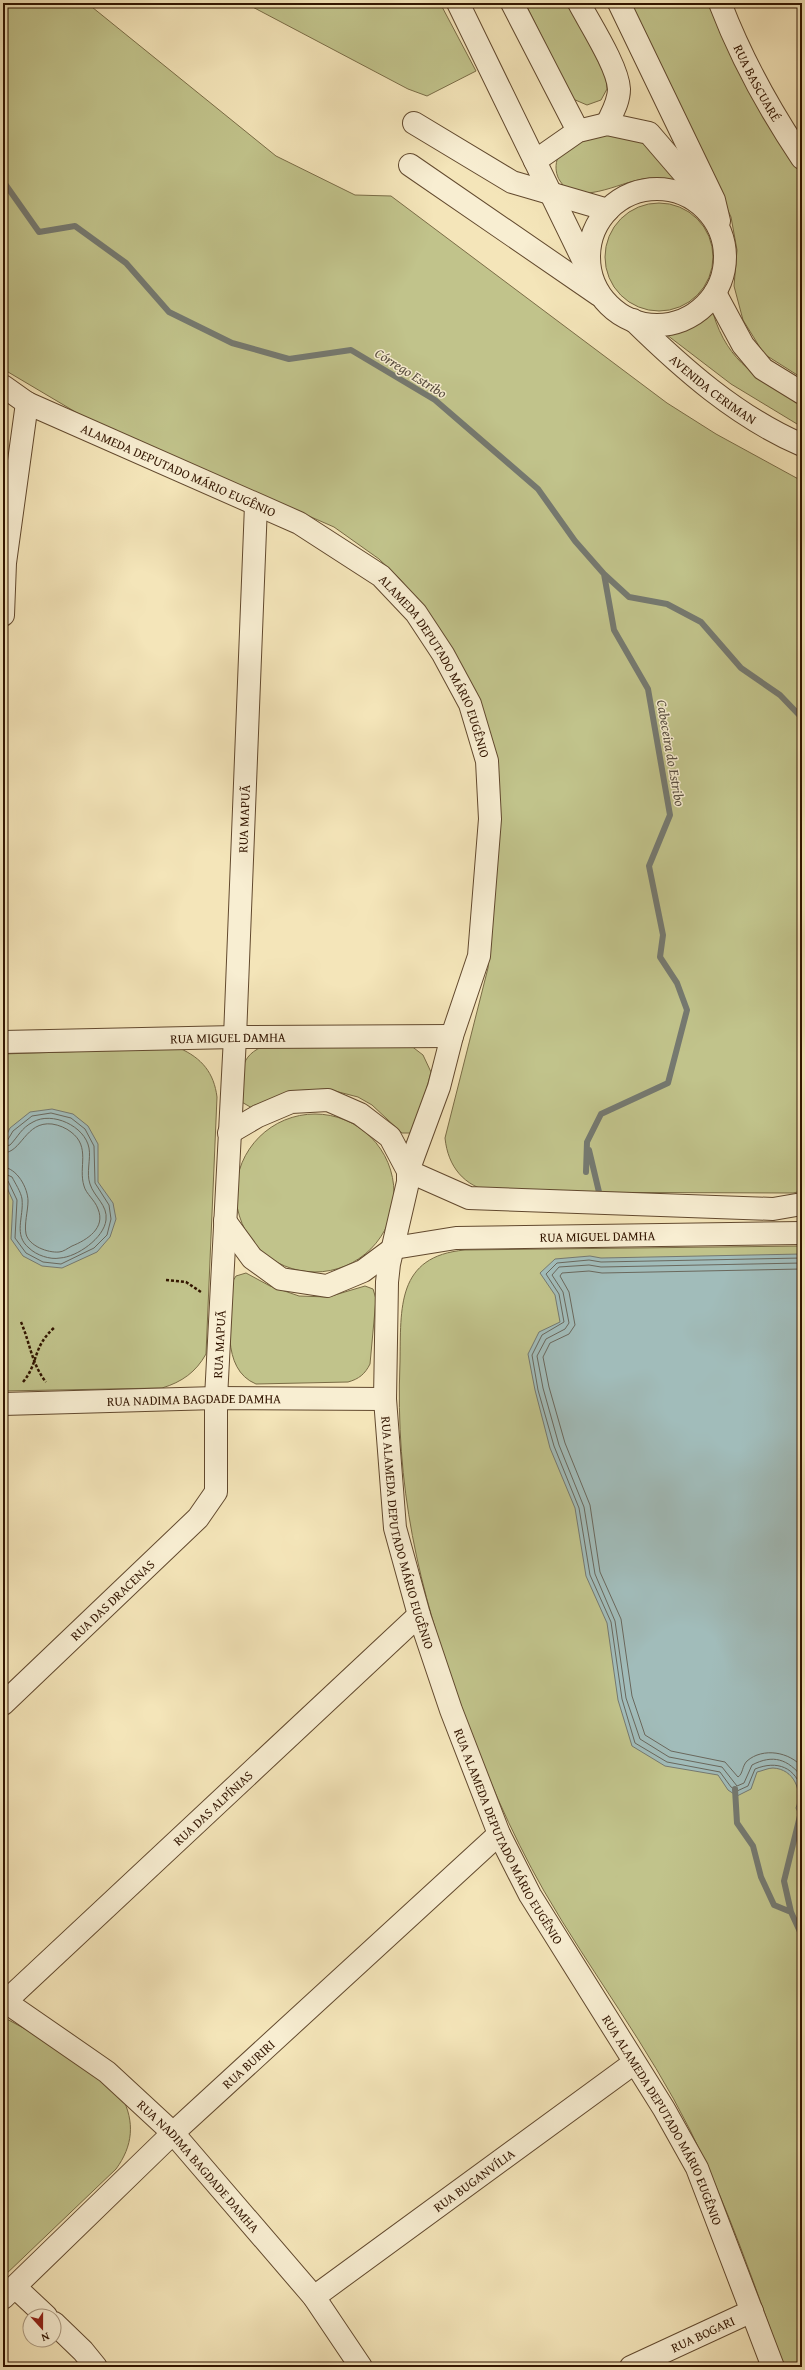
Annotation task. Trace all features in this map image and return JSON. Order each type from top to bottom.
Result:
[{"type":"street","points":[[458,3],[598,290],[615,311],[633,320],[656,325],[679,321],[700,310],[715,293],[724,272],[726,250],[714,200],[619,3]]},
{"type":"street","points":[[512,3],[578,131]]},
{"type":"street","points":[[579,3],[614,70],[619,89],[617,104],[607,124]]},
{"type":"street","name":"RUA BASCUARÉ","points":[[720,3],[750,73],[780,126],[802,158]]},
{"type":"street","points":[[414,123],[512,182],[608,210]]},
{"type":"street","points":[[535,161],[578,131],[607,124],[649,133],[686,176],[694,199]]},
{"type":"street","points":[[410,165],[598,290]]},
{"type":"street","points":[[598,290],[589,258],[593,232],[608,210],[627,196],[649,189],[672,190],[694,199],[710,212],[720,228]]},
{"type":"street","points":[[715,293],[743,345],[763,369],[802,393]]},
{"type":"street","name":"AVENIDA CERIMAN","points":[[633,320],[674,361],[743,414],[802,445]]},
{"type":"street","name":"ALAMEDA DEPUTADO MÁRIO EUGÊNIO","points":[[3,386],[28,403],[299,523],[381,576],[416,613],[443,654],[470,704],[487,761],[490,819],[479,956],[452,1036],[439,1087],[408,1171]]},
{"type":"street","points":[[3,615],[4,563],[28,403]]},
{"type":"street","name":"RUA MAPUÃ","points":[[216,1492],[216,1398],[235,1037],[256,505]]},
{"type":"street","name":"RUA MIGUEL DAMHA","points":[[3,1042],[235,1037],[452,1036]]},
{"type":"street","points":[[229,1133],[258,1116],[291,1102],[328,1100],[360,1114],[390,1136],[408,1171],[469,1198],[758,1209],[773,1209],[802,1204]]},
{"type":"street","name":"RUA ALAMEDA DEPUTADO MÁRIO EUGÊNIO","points":[[408,1171],[406,1198],[391,1256],[385,1399],[395,1528],[419,1615],[451,1710],[499,1834],[530,1895],[664,2109],[697,2168],[773,2367]]},
{"type":"street","points":[[225,1221],[252,1258],[281,1279],[327,1286],[363,1271],[391,1256]]},
{"type":"street","name":"RUA MIGUEL DAMHA","points":[[391,1256],[456,1238],[802,1233]]},
{"type":"street","name":"RUA NADIMA BAGDADE DAMHA","points":[[3,1404],[216,1398],[385,1399]]},
{"type":"street","name":"RUA DAS DRACENAS","points":[[3,1704],[198,1518],[216,1492]]},
{"type":"street","name":"RUA DAS ALPÍNIAS","points":[[4,2001],[419,1615]]},
{"type":"street","name":"RUA BURIRI","points":[[9,2292],[173,2133],[499,1834]]},
{"type":"street","name":"RUA NADIMA BAGDADE DAMHA","points":[[4,2001],[107,2072],[173,2133],[314,2297],[361,2367]]},
{"type":"street","name":"RUA BUGANVÍLIA","points":[[314,2297],[634,2063]]},
{"type":"street","points":[[9,2292],[34,2308]]},
{"type":"street","name":"RUA BOGARI","points":[[631,2367],[752,2311]]},
{"type":"street","points":[[62,2331],[83,2351],[96,2367]]},
{"type":"path","points":[[166,1280],[186,1282],[201,1292],[208,1306],[222,1306]]},
{"type":"path","points":[[21,1322],[30,1347],[33,1362],[42,1340],[56,1327]]},
{"type":"green space","points":[[3,3],[87,3],[276,156],[355,195],[391,196],[667,403],[716,434],[802,481],[802,1191],[793,1193],[492,1192],[473,1185],[459,1174],[450,1158],[445,1138],[488,968],[499,811],[464,671],[450,645],[434,621],[399,578],[379,559],[334,527],[89,420],[3,369]]},
{"type":"green space","points":[[245,3],[440,3],[476,71],[427,96],[408,89]]},
{"type":"green space","points":[[525,3],[569,3],[606,77],[607,89],[601,100],[587,105],[573,99]]},
{"type":"green space","points":[[630,3],[709,3],[786,149],[802,172],[802,378],[764,354],[743,320],[734,286],[737,250],[731,217]]},
{"type":"green space","points":[[606,133],[644,142],[680,181],[648,178],[587,193],[567,189],[560,181],[557,174],[556,163],[560,154],[570,145]]},
{"type":"green space","points":[[659,203],[680,207],[697,219],[709,236],[713,257],[709,278],[697,295],[680,307],[659,311],[638,307],[621,295],[609,278],[605,257],[609,236],[621,219],[638,207]]},
{"type":"green space","points":[[713,313],[719,331],[737,358],[759,378],[802,405],[802,427],[731,384],[667,335],[693,326]]},
{"type":"green space","points":[[267,1045],[410,1045],[423,1055],[431,1072],[416,1128],[410,1133],[402,1133],[372,1105],[358,1097],[327,1089],[293,1091],[252,1108],[240,1101],[243,1067],[250,1054]]},
{"type":"green space","points":[[179,1048],[194,1056],[206,1067],[213,1081],[217,1097],[206,1354],[198,1366],[188,1376],[176,1383],[162,1388],[3,1391],[3,1054]]},
{"type":"green space","points":[[323,1114],[338,1117],[352,1123],[371,1137],[381,1149],[391,1170],[394,1193],[391,1216],[381,1237],[371,1249],[359,1259],[338,1269],[323,1272],[307,1272],[292,1269],[271,1259],[259,1249],[249,1237],[239,1216],[237,1208],[236,1185],[239,1170],[249,1149],[259,1137],[271,1127],[292,1117],[300,1115]]},
{"type":"green space","points":[[802,1246],[802,2367],[784,2367],[729,2217],[690,2130],[674,2099],[638,2039],[544,1891],[509,1822],[469,1727],[432,1618],[412,1536],[401,1451],[399,1407],[400,1342],[403,1304],[407,1288],[414,1274],[426,1262],[442,1254],[465,1250]]},
{"type":"green space","points":[[246,1273],[270,1286],[299,1296],[328,1297],[365,1286],[373,1289],[376,1299],[370,1364],[366,1371],[358,1378],[348,1382],[256,1384],[245,1377],[237,1367],[232,1354],[229,1326],[231,1284],[236,1276]]},
{"type":"green space","points":[[3,2017],[55,2045],[122,2097],[129,2116],[130,2134],[126,2152],[116,2169],[3,2277]]},
{"type":"water","points":[[52,1109],[73,1114],[88,1126],[98,1144],[98,1182],[113,1203],[116,1219],[110,1237],[97,1252],[62,1268],[42,1266],[23,1256],[11,1239],[13,1201],[3,1179],[3,1142],[10,1128],[30,1112]]},
{"type":"water","points":[[802,1254],[802,1815],[800,1816],[796,1808],[798,1795],[795,1782],[786,1772],[780,1769],[771,1768],[757,1772],[751,1789],[737,1796],[728,1790],[718,1775],[665,1766],[632,1746],[618,1700],[607,1623],[586,1576],[575,1508],[550,1448],[535,1390],[528,1354],[539,1332],[560,1322],[555,1295],[540,1273],[555,1259],[590,1256],[601,1258]]},
{"type":"waterway","name":"Córrego Estribo","points":[[3,181],[39,232],[75,226],[126,263],[169,312],[232,343],[289,359],[351,350],[435,400],[538,489],[575,541],[604,574],[629,597],[667,604],[701,622],[741,668],[780,695],[802,718]]},
{"type":"waterway","name":"Cabeceira do Estribo","points":[[586,1172],[587,1142],[601,1114],[668,1083],[687,1010],[677,983],[660,957],[663,935],[649,866],[670,815],[648,689],[614,630],[604,574]]},
{"type":"waterway","points":[[589,1150],[599,1192]]},
{"type":"waterway","points":[[735,1789],[737,1823],[753,1846],[761,1877],[774,1905],[791,1912]]},
{"type":"waterway","points":[[800,1816],[784,1881],[791,1912],[802,1936]]},
{"type":"waterway","points":[[802,2005],[802,2016]]}]
